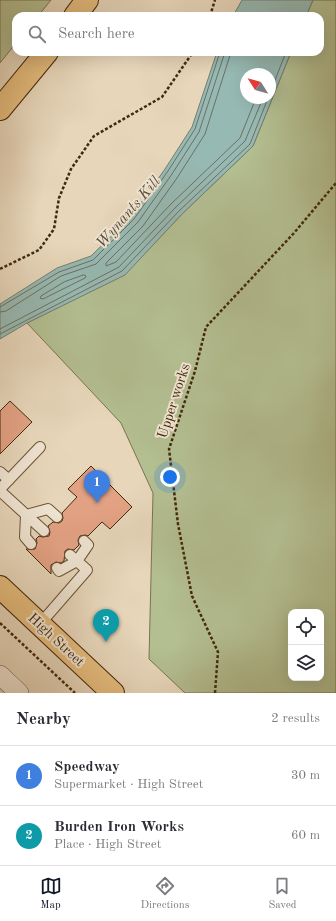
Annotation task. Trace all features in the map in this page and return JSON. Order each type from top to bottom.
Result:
[{"type":"main road","points":[[78,12],[87,0]]},
{"type":"main road","points":[[0,109],[44,56]]},
{"type":"main road","name":"High Street","points":[[0,587],[113,693]]},
{"type":"street","points":[[0,675],[20,693]]},
{"type":"lane","points":[[40,447],[0,490],[44,531]]},
{"type":"lane","points":[[0,472],[9,480]]},
{"type":"lane","points":[[26,514],[48,509],[57,517]]},
{"type":"lane","points":[[26,514],[25,537],[31,544]]},
{"type":"lane","points":[[57,568],[59,571],[88,545],[84,541]]},
{"type":"lane","points":[[40,624],[87,570],[74,558]]},
{"type":"path","points":[[211,12],[215,0]]},
{"type":"path","points":[[0,269],[38,250],[54,229],[59,198],[71,169],[94,136],[162,97],[190,56]]},
{"type":"path","name":"Upper works","points":[[215,693],[218,652],[192,596],[178,524],[169,449],[195,370],[206,327],[294,233],[336,183]]},
{"type":"path","points":[[0,624],[75,693]]},
{"type":"green space","points":[[0,0],[51,0],[41,12],[12,12],[12,48],[0,63]]},
{"type":"green space","points":[[313,0],[336,0],[336,693],[185,693],[149,659],[153,493],[121,423],[27,323],[125,274],[182,214],[253,146],[270,104],[276,104],[276,89],[289,56],[324,56],[324,12],[308,12]]},
{"type":"water","points":[[242,0],[313,0],[308,12],[235,12]]},
{"type":"water","points":[[216,56],[289,56],[276,89],[276,68],[240,68],[240,104],[270,104],[253,146],[182,214],[125,275],[27,323],[0,339],[0,304],[57,268],[91,256],[131,217],[165,169],[192,127]]},
{"type":"building","points":[[10,401],[32,422],[0,454],[0,411]]},
{"type":"building","points":[[91,466],[132,507],[110,529],[102,522],[88,536],[80,536],[78,540],[79,545],[74,550],[68,549],[65,551],[64,561],[61,563],[56,562],[51,565],[51,574],[26,549],[35,549],[37,543],[36,539],[39,536],[49,536],[50,532],[48,526],[53,522],[59,523],[62,521],[62,513],[77,497],[68,489]]},
{"type":"place","name":"Speedway","points":[[97,503]]},
{"type":"place","name":"Burden Iron Works","points":[[106,642]]},
{"type":"water label","name":"Wynants Kill","points":[[129,213]]}]
